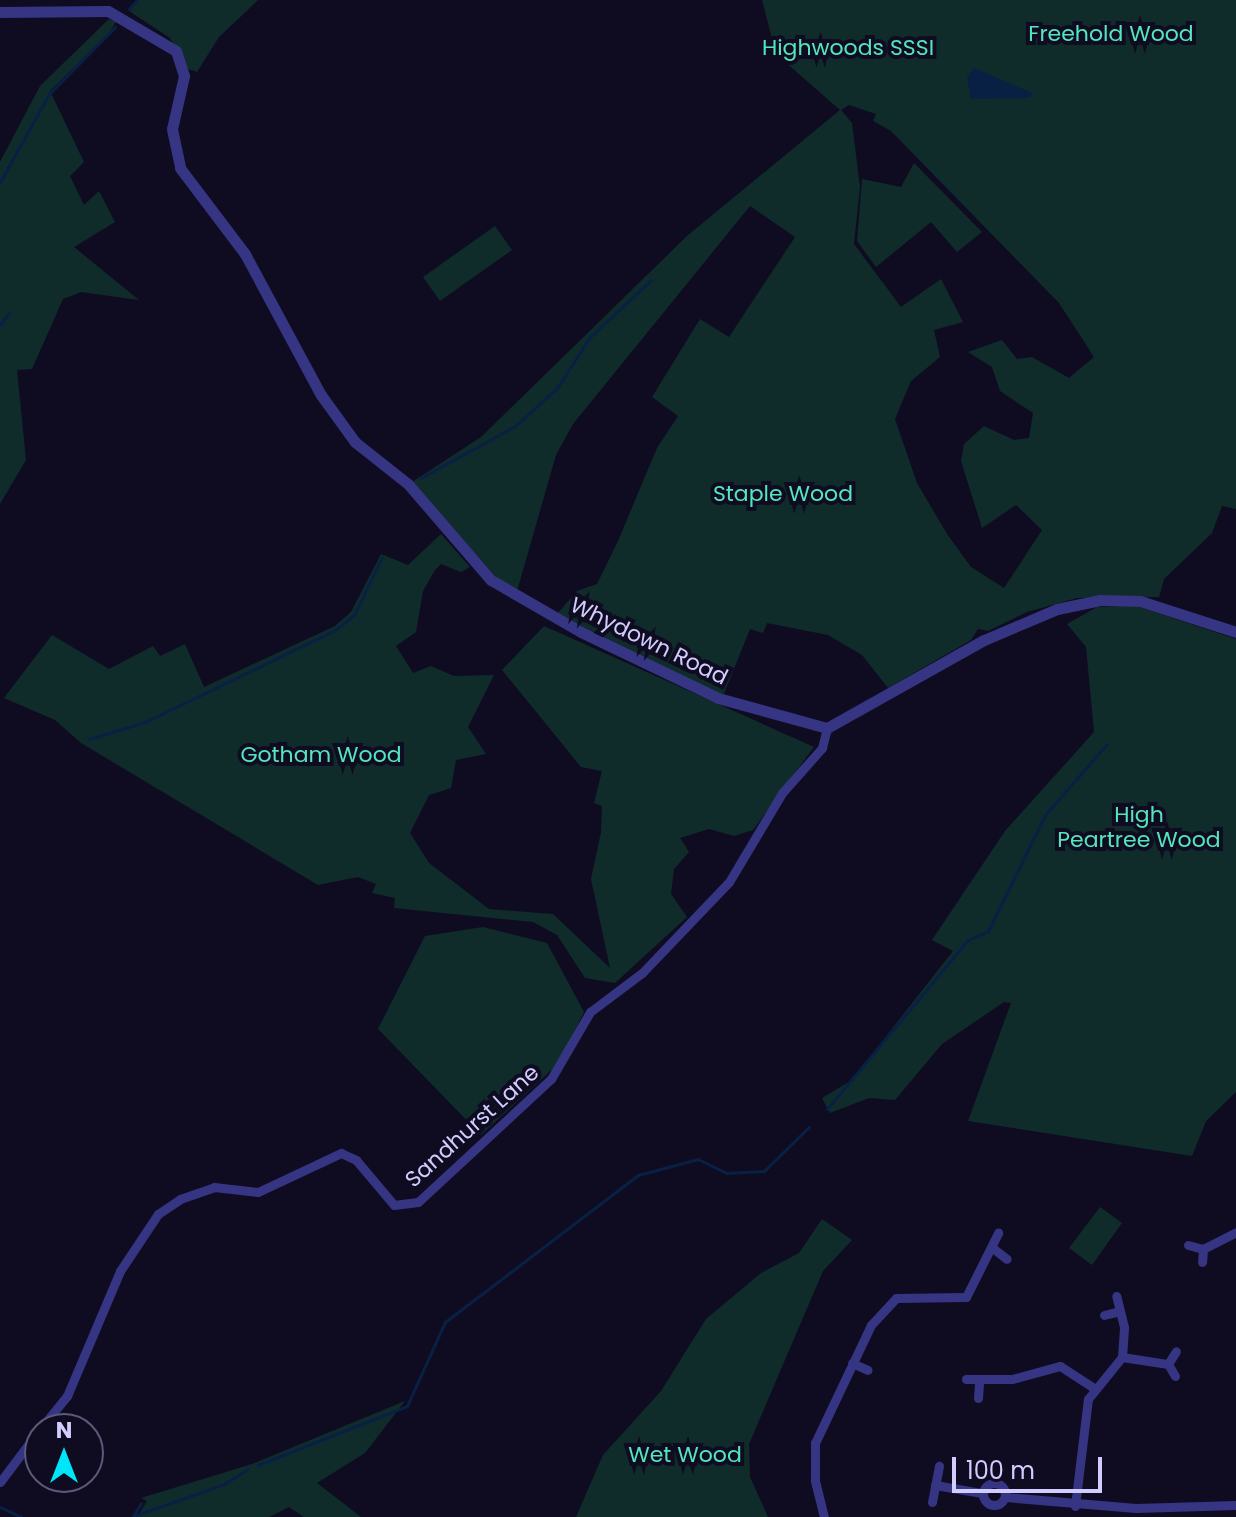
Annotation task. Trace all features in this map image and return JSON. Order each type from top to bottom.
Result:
[{"type":"street","name":"Whydown Road","points":[[0,12],[86,8],[122,16],[176,51],[182,64],[173,151],[205,204],[245,254],[321,395],[355,442],[408,484],[491,580],[704,692],[763,715],[827,728]]},
{"type":"street","points":[[827,728],[984,640],[1057,609],[1100,600],[1140,601],[1236,632]]},
{"type":"street","name":"Sandhurst Lane","points":[[53,1413],[67,1396],[120,1271],[158,1214],[180,1199],[214,1187],[258,1192],[341,1153],[356,1160],[394,1205],[418,1202],[551,1079],[590,1012],[642,973],[729,882],[782,793],[822,748],[827,728]]},
{"type":"street","points":[[1188,1245],[1203,1249],[1236,1232]]},
{"type":"street","points":[[824,1517],[815,1443],[871,1325],[896,1298],[966,1297],[994,1249],[998,1233]]},
{"type":"street","points":[[994,1249],[1007,1259]]},
{"type":"street","points":[[1202,1262],[1203,1249]]},
{"type":"street","points":[[1075,1506],[1085,1412],[1094,1388],[1122,1357],[1120,1311],[1116,1296]]},
{"type":"street","points":[[1104,1315],[1120,1311]]},
{"type":"street","points":[[1168,1364],[1176,1351]]},
{"type":"street","points":[[1122,1357],[1168,1364]]},
{"type":"street","points":[[852,1363],[868,1370]]},
{"type":"street","points":[[1168,1364],[1175,1376]]},
{"type":"street","points":[[966,1379],[979,1382],[1060,1366],[1094,1388]]},
{"type":"street","points":[[978,1398],[979,1382]]},
{"type":"street","name":"Sandhurst Lane","points":[[0,1482],[24,1450]]},
{"type":"street","points":[[932,1502],[939,1466]]},
{"type":"street","points":[[982,1493],[995,1483],[1005,1497]]},
{"type":"street","points":[[935,1485],[982,1493],[991,1506],[1005,1497],[1075,1506],[1236,1505]]},
{"type":"green space","points":[[139,0],[258,0],[219,37],[197,72],[188,69],[170,38],[129,11]]},
{"type":"green space","name":"Staple Wood","points":[[762,0],[1236,0],[1236,509],[1222,506],[1212,533],[1164,579],[1159,597],[1077,598],[1027,612],[988,631],[978,629],[971,640],[888,688],[862,655],[828,635],[767,623],[763,633],[750,629],[723,696],[557,614],[577,591],[597,584],[618,541],[657,448],[678,416],[652,397],[700,319],[729,337],[795,237],[750,206],[573,424],[556,455],[517,591],[497,578],[412,482],[481,437],[687,236],[840,110],[776,54]],"holes":[[[849,105],[876,114],[873,121],[891,131],[1059,303],[1094,357],[1069,378],[1032,357],[1017,359],[1002,340],[968,352],[992,367],[1000,391],[1033,413],[1029,438],[1014,440],[984,426],[964,444],[961,461],[982,528],[1016,505],[1042,530],[1004,588],[971,567],[947,534],[917,483],[895,419],[911,381],[940,357],[934,330],[963,322],[941,279],[901,307],[854,244],[860,187],[852,123],[841,110]]]},
{"type":"green space","points":[[109,19],[116,22],[109,33],[50,91],[84,162],[70,176],[84,205],[99,191],[115,222],[74,247],[139,300],[81,292],[63,299],[32,369],[17,370],[26,460],[0,504],[0,162],[40,86]]},
{"type":"green space","points":[[914,163],[982,232],[957,252],[931,222],[876,267],[857,241],[862,179],[901,187]]},
{"type":"green space","points":[[495,226],[512,250],[440,301],[423,277]]},
{"type":"green space","name":"Gotham Wood","points":[[441,534],[470,567],[461,572],[441,564],[435,570],[423,591],[416,632],[396,646],[413,673],[431,666],[454,676],[494,675],[468,727],[486,754],[456,760],[451,788],[429,795],[410,833],[429,863],[489,909],[553,914],[610,968],[591,879],[601,832],[602,806],[594,803],[602,771],[581,767],[502,670],[544,626],[814,747],[753,830],[734,836],[709,829],[680,838],[689,852],[674,869],[671,894],[687,917],[615,983],[585,978],[557,935],[533,922],[394,908],[395,898],[372,893],[376,884],[358,877],[318,885],[81,743],[55,720],[4,698],[52,635],[109,669],[153,646],[160,656],[185,644],[204,687],[335,626],[351,612],[381,554],[408,565]]},
{"type":"green space","name":"High Peartree Wood","points":[[1136,606],[1236,639],[1236,1092],[1206,1121],[1192,1156],[968,1121],[1011,1003],[1004,1002],[942,1044],[895,1100],[869,1098],[830,1113],[822,1098],[852,1080],[953,951],[932,940],[1005,831],[1094,732],[1086,647],[1067,624],[1097,607]]},
{"type":"green space","points":[[483,927],[547,943],[584,1012],[558,1064],[481,1135],[378,1029],[425,936]]},
{"type":"green space","points":[[1100,1207],[1122,1223],[1092,1265],[1069,1248]]},
{"type":"green space","name":"Wet Wood","points":[[822,1219],[852,1240],[823,1271],[749,1444],[750,1477],[768,1517],[576,1517],[603,1455],[661,1391],[706,1319],[761,1273],[799,1253]]},
{"type":"green space","points":[[405,1401],[365,1453],[317,1483],[361,1517],[304,1517],[289,1507],[269,1517],[137,1517],[147,1501],[141,1498],[252,1464]]},
{"type":"water","points":[[974,68],[1032,93],[1030,98],[971,99],[967,77]]},
{"type":"waterway","points":[[129,9],[137,0]]},
{"type":"waterway","points":[[0,182],[49,94],[115,27]]},
{"type":"waterway","points":[[421,478],[515,426],[557,388],[590,337],[651,280]]},
{"type":"waterway","points":[[0,325],[9,313]]},
{"type":"waterway","points":[[89,739],[145,722],[335,630],[354,615],[382,557]]},
{"type":"waterway","points":[[827,1109],[968,940],[988,931],[1045,815],[1107,744]]},
{"type":"waterway","points":[[258,1465],[407,1406],[445,1322],[638,1175],[698,1159],[727,1173],[764,1171],[809,1127]]},
{"type":"waterway","points":[[134,1516],[224,1484],[248,1469]]},
{"type":"waterway","points":[[133,1516],[141,1503]]},
{"type":"waterway","points":[[0,1507],[21,1517]]},
{"type":"park label","name":"Freehold Wood","points":[[1111,34]]},
{"type":"park label","name":"Highwoods SSSI","points":[[848,48]]}]
